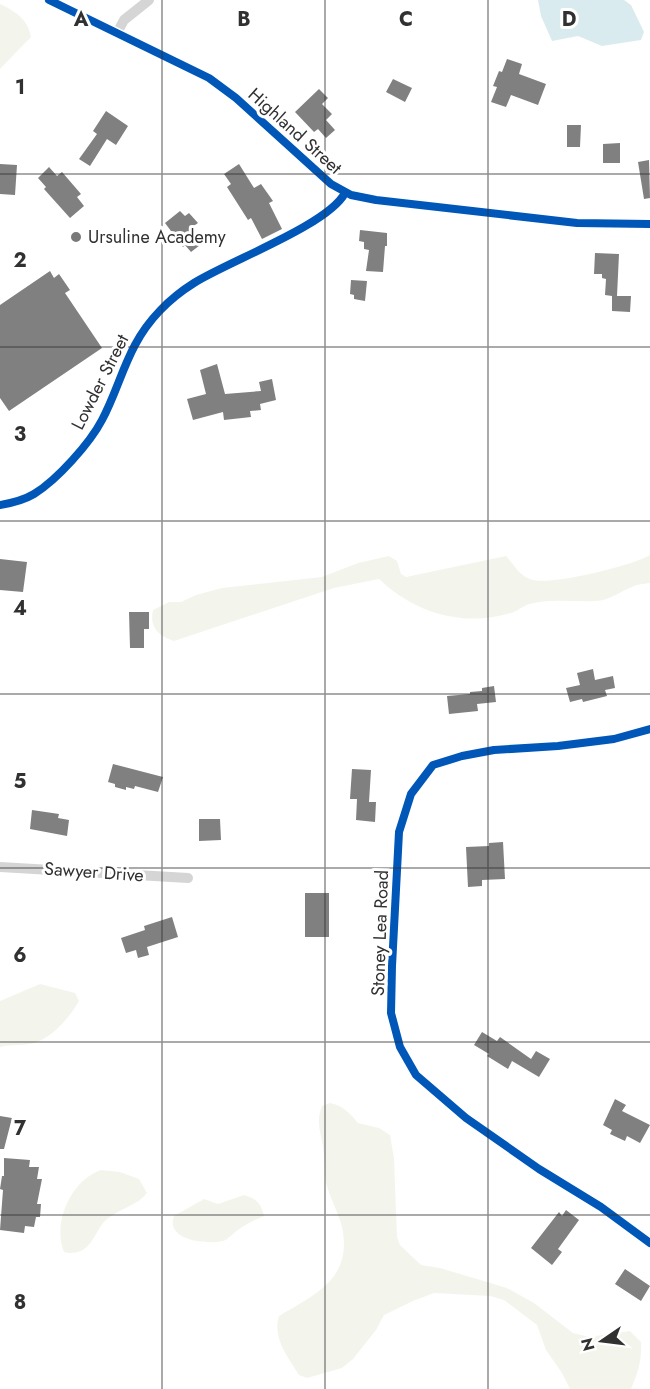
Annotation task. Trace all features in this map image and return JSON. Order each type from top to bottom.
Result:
[{"type":"street","name":"Highland Street","points":[[49,0],[183,64],[218,84],[324,178],[345,193],[376,200],[577,223],[650,224]]},
{"type":"street","points":[[117,33],[124,20],[149,0]]},
{"type":"street","name":"Lowder Street","points":[[0,505],[22,499],[40,490],[86,444],[106,413],[135,344],[154,317],[172,299],[197,281],[274,243],[325,214],[340,202],[345,193]]},
{"type":"street","name":"Stoney Lea Road","points":[[650,729],[614,739],[558,746],[494,750],[462,756],[433,765],[411,794],[399,832],[391,1013],[400,1047],[416,1075],[466,1118],[539,1169],[601,1207],[650,1243]]},
{"type":"street","name":"Sawyer Drive","points":[[0,867],[188,878]]},
{"type":"shaded area","points":[[538,0],[624,0],[631,5],[644,32],[641,40],[602,46],[578,36],[552,41],[541,16]]},
{"type":"shaded area","points":[[0,4],[20,16],[27,25],[31,37],[0,69]]},
{"type":"shaded area","points":[[650,555],[650,583],[634,586],[603,600],[539,602],[496,617],[478,619],[442,615],[409,601],[379,579],[334,588],[174,641],[159,633],[152,621],[153,610],[169,602],[181,602],[222,588],[322,577],[358,563],[389,556],[397,561],[401,574],[406,577],[506,556],[525,577],[543,581],[592,574]]},
{"type":"shaded area","points":[[40,984],[75,993],[79,1001],[66,1020],[47,1037],[34,1043],[0,1047],[0,1001]]},
{"type":"shaded area","points":[[330,1103],[346,1110],[358,1123],[379,1128],[390,1135],[394,1158],[397,1237],[400,1245],[421,1265],[440,1268],[507,1288],[534,1303],[573,1333],[589,1337],[630,1331],[641,1342],[639,1366],[631,1389],[570,1389],[546,1350],[537,1325],[504,1300],[490,1296],[434,1293],[384,1315],[376,1330],[353,1359],[342,1368],[307,1378],[299,1375],[279,1340],[277,1324],[279,1316],[318,1292],[328,1282],[337,1272],[344,1245],[342,1227],[326,1183],[324,1151],[319,1126],[322,1106]]},
{"type":"shaded area","points":[[101,1170],[120,1172],[139,1179],[147,1193],[106,1220],[83,1250],[74,1253],[64,1252],[60,1228],[67,1204],[81,1183],[90,1175]]},
{"type":"shaded area","points":[[244,1195],[258,1202],[264,1216],[244,1226],[225,1240],[197,1241],[181,1236],[175,1231],[174,1216],[204,1199],[218,1204]]},
{"type":"building","points":[[507,59],[522,64],[519,74],[546,84],[538,105],[511,95],[506,107],[491,102],[497,87],[493,86]]},
{"type":"building","points":[[393,79],[412,88],[405,102],[386,92]]},
{"type":"building","points":[[319,89],[328,98],[322,104],[332,114],[326,120],[335,130],[326,138],[318,129],[314,132],[295,112]]},
{"type":"building","points":[[106,111],[128,126],[116,145],[107,139],[90,166],[79,159],[97,134],[93,131]]},
{"type":"building","points":[[567,125],[581,125],[580,147],[567,147]]},
{"type":"building","points":[[620,143],[620,163],[603,163],[603,144]]},
{"type":"building","points":[[649,160],[650,198],[644,199],[638,162]]},
{"type":"building","points":[[0,164],[17,165],[15,195],[0,194]]},
{"type":"building","points":[[239,164],[254,188],[261,184],[273,201],[269,203],[282,229],[262,239],[251,218],[248,220],[227,187],[231,184],[224,174]]},
{"type":"building","points":[[49,167],[57,176],[62,172],[81,194],[77,197],[84,206],[70,218],[44,189],[46,187],[38,178]]},
{"type":"building","points":[[180,211],[185,216],[189,213],[198,223],[192,227],[204,242],[191,252],[185,245],[183,247],[165,223]]},
{"type":"building","points":[[360,230],[387,233],[383,272],[366,271],[369,250],[364,249],[364,242],[359,241]]},
{"type":"building","points":[[595,253],[619,254],[617,296],[631,296],[630,312],[612,311],[612,296],[605,295],[606,279],[602,278],[602,274],[594,274]]},
{"type":"building","points":[[50,271],[54,278],[59,274],[70,290],[65,293],[102,348],[9,411],[0,398],[0,305]]},
{"type":"building","points":[[351,280],[367,281],[365,301],[354,299],[354,295],[350,294]]},
{"type":"building","points":[[217,364],[225,394],[261,391],[259,382],[272,379],[276,400],[260,404],[261,410],[250,411],[251,417],[224,420],[223,412],[193,420],[187,399],[206,394],[200,370]]},
{"type":"building","points":[[0,559],[27,562],[23,592],[0,590]]},
{"type":"building","points":[[129,612],[149,612],[149,629],[144,629],[144,648],[130,648]]},
{"type":"building","points":[[593,669],[595,680],[613,676],[615,688],[605,690],[607,696],[583,702],[582,699],[570,702],[566,688],[580,685],[577,673]]},
{"type":"building","points":[[494,686],[496,702],[477,704],[478,711],[449,714],[447,696],[470,694],[470,692],[482,691],[482,688]]},
{"type":"building","points":[[113,764],[163,777],[158,792],[135,786],[134,789],[126,787],[126,790],[115,787],[115,784],[108,782]]},
{"type":"building","points":[[352,769],[371,770],[369,802],[376,802],[375,822],[356,820],[357,799],[350,799]]},
{"type":"building","points":[[32,810],[59,814],[58,818],[69,820],[67,836],[30,829]]},
{"type":"building","points":[[199,819],[220,819],[221,840],[199,841]]},
{"type":"building","points":[[503,842],[505,879],[482,880],[482,886],[468,887],[466,847],[489,846],[489,843]]},
{"type":"building","points":[[305,893],[329,893],[329,937],[305,937]]},
{"type":"building","points":[[172,917],[178,937],[147,947],[149,955],[138,958],[136,950],[126,953],[121,938],[145,930],[144,926]]},
{"type":"building","points":[[482,1032],[497,1041],[500,1037],[531,1059],[536,1051],[550,1059],[539,1077],[512,1061],[508,1069],[474,1045]]},
{"type":"building","points":[[615,1099],[626,1105],[622,1111],[650,1125],[640,1143],[627,1136],[625,1141],[610,1134],[612,1130],[603,1125]]},
{"type":"building","points":[[0,1116],[12,1118],[4,1149],[0,1149]]},
{"type":"building","points":[[4,1158],[30,1160],[29,1167],[39,1167],[37,1179],[42,1179],[37,1204],[41,1204],[40,1217],[36,1217],[34,1227],[25,1226],[24,1233],[0,1230],[3,1190],[0,1189],[2,1176],[4,1176]]},
{"type":"building","points":[[566,1210],[579,1220],[558,1249],[562,1252],[552,1265],[531,1248],[559,1212],[562,1216]]},
{"type":"building","points":[[625,1269],[650,1286],[641,1301],[615,1284]]},
{"type":"cycle path","points":[[49,0],[209,78],[236,98],[331,184],[351,195],[376,200],[577,223],[650,224]]},
{"type":"cycle path","points":[[0,505],[26,498],[43,488],[81,450],[102,420],[140,336],[168,303],[210,274],[299,230],[335,205],[345,193]]},
{"type":"cycle path","points":[[650,729],[614,739],[558,746],[494,750],[462,756],[433,765],[411,794],[399,832],[391,1013],[400,1047],[416,1075],[466,1118],[539,1169],[601,1207],[650,1243]]},
{"type":"place","name":"Ursuline Academy","points":[[76,237]]}]
